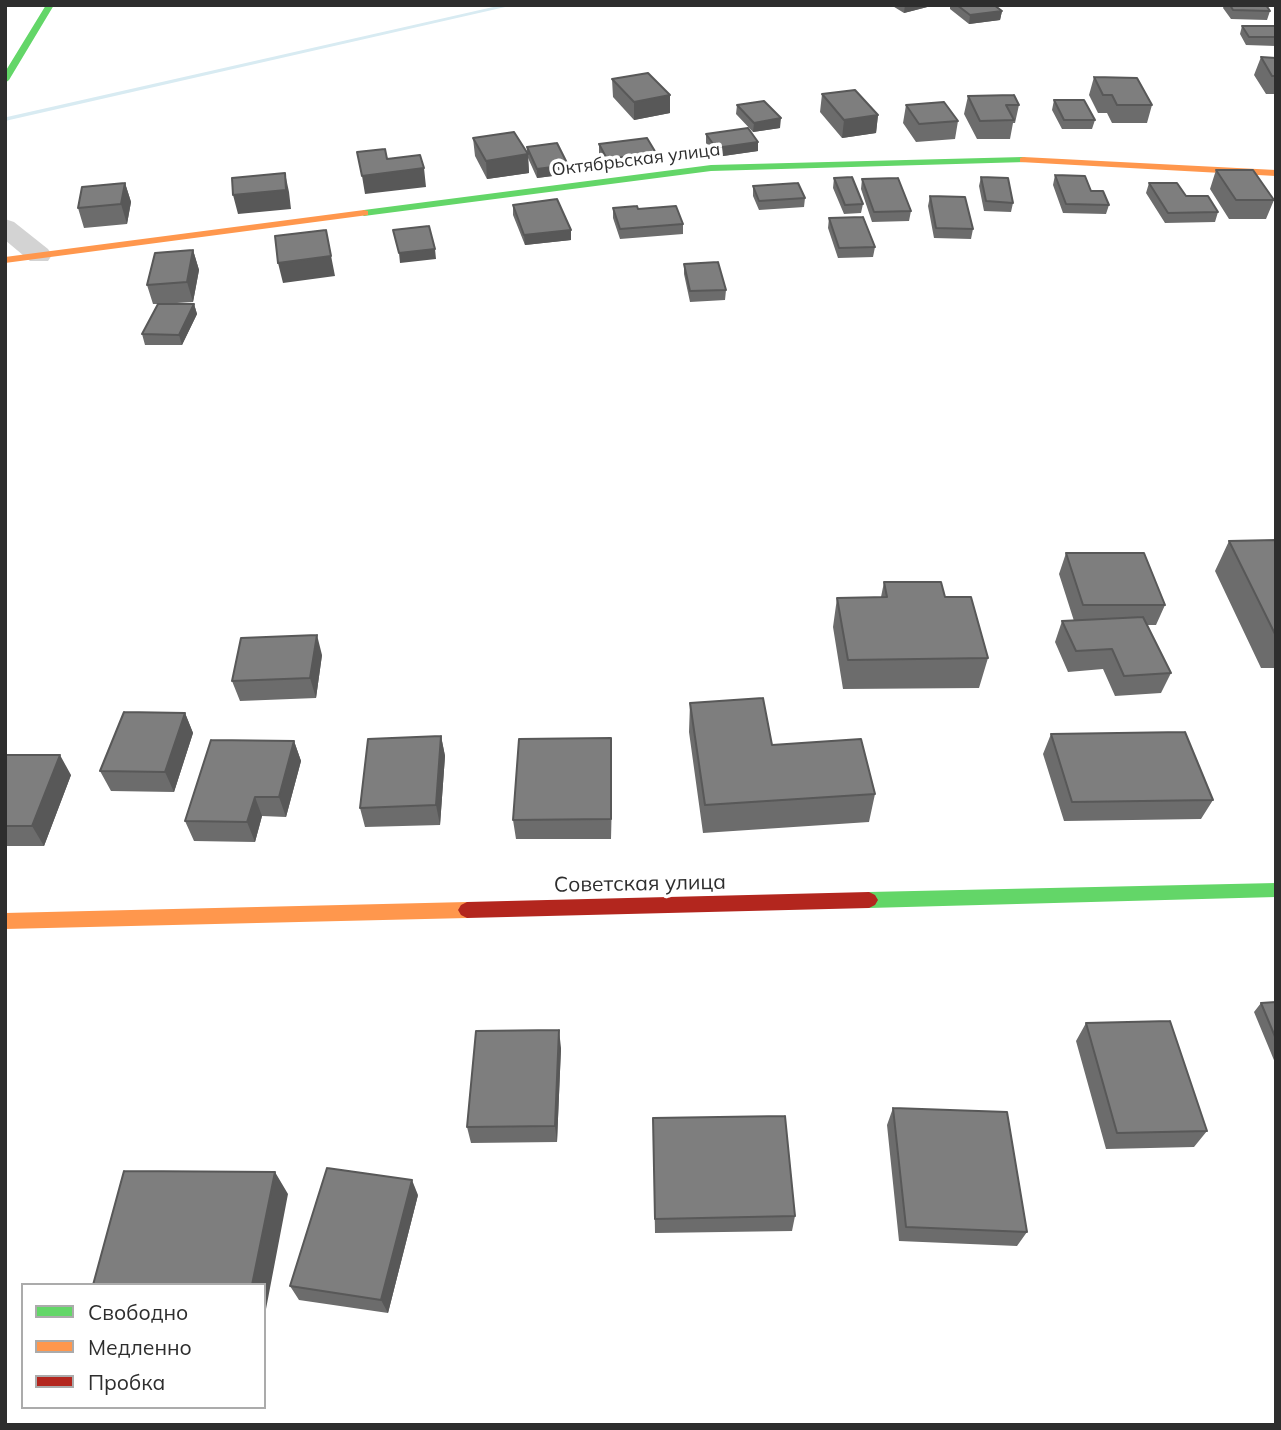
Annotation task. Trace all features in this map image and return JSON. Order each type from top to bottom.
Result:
[{"type":"street","points":[[5,80],[50,5]]},
{"type":"street","name":"Октябрьская улица","points":[[5,260],[711,169],[1035,160],[1276,173]]},
{"type":"street","points":[[5,227],[39,255]]},
{"type":"street","name":"Советская улица","points":[[5,921],[1276,890]]},
{"type":"building","points":[[957,5],[994,5],[1002,11],[970,15]]},
{"type":"building","points":[[1230,5],[1266,5],[1270,11],[1233,10]]},
{"type":"building","points":[[1242,26],[1276,26],[1276,37],[1249,37]]},
{"type":"building","points":[[1261,57],[1276,58],[1276,76],[1272,76]]},
{"type":"building","points":[[648,73],[670,95],[634,102],[612,79]]},
{"type":"building","points":[[1094,77],[1137,78],[1152,105],[1117,105],[1112,95],[1103,95]]},
{"type":"building","points":[[855,90],[878,115],[844,120],[822,94]]},
{"type":"building","points":[[1014,95],[1019,105],[1006,105],[1014,120],[980,121],[968,96]]},
{"type":"building","points":[[1054,100],[1084,100],[1095,120],[1064,120]]},
{"type":"building","points":[[764,101],[781,118],[754,123],[737,105]]},
{"type":"building","points":[[944,102],[958,121],[919,124],[906,105]]},
{"type":"building","points":[[748,128],[758,142],[716,148],[706,134]]},
{"type":"building","points":[[514,132],[528,154],[486,161],[473,138]]},
{"type":"building","points":[[647,138],[656,153],[607,159],[599,144]]},
{"type":"building","points":[[557,143],[568,165],[537,169],[527,147]]},
{"type":"building","points":[[385,149],[387,159],[420,155],[424,168],[362,176],[357,152]]},
{"type":"building","points":[[1216,170],[1253,170],[1274,200],[1236,200]]},
{"type":"building","points":[[285,173],[286,190],[233,195],[232,178]]},
{"type":"building","points":[[1055,175],[1085,176],[1091,191],[1103,191],[1109,205],[1066,204]]},
{"type":"building","points":[[852,177],[863,204],[845,205],[834,178]]},
{"type":"building","points":[[981,177],[1008,178],[1013,203],[986,201]]},
{"type":"building","points":[[898,178],[911,211],[874,212],[862,179]]},
{"type":"building","points":[[125,183],[121,204],[78,208],[82,187]]},
{"type":"building","points":[[798,183],[805,198],[759,201],[753,186]]},
{"type":"building","points":[[1149,183],[1177,183],[1186,196],[1208,196],[1218,212],[1168,213]]},
{"type":"building","points":[[930,196],[965,197],[973,229],[936,228]]},
{"type":"building","points":[[557,199],[571,230],[524,235],[513,205]]},
{"type":"building","points":[[637,206],[638,209],[676,206],[683,224],[620,229],[613,208]]},
{"type":"building","points":[[863,217],[875,247],[839,248],[829,218]]},
{"type":"building","points":[[429,226],[435,249],[399,253],[393,230]]},
{"type":"building","points":[[326,230],[331,256],[278,263],[275,236]]},
{"type":"building","points":[[193,250],[187,282],[147,285],[155,253]]},
{"type":"building","points":[[718,262],[726,290],[690,291],[684,264]]},
{"type":"building","points":[[158,304],[194,304],[179,335],[142,334]]},
{"type":"building","points":[[1276,540],[1276,636],[1229,541]]},
{"type":"building","points":[[1066,553],[1144,553],[1165,605],[1083,605]]},
{"type":"building","points":[[884,582],[941,582],[945,597],[971,597],[988,658],[848,660],[837,598],[887,597]]},
{"type":"building","points":[[1143,617],[1171,673],[1124,676],[1112,649],[1076,651],[1062,621]]},
{"type":"building","points":[[317,635],[310,678],[232,681],[241,638]]},
{"type":"building","points":[[763,698],[772,745],[861,739],[875,794],[705,805],[690,703]]},
{"type":"building","points":[[124,712],[185,713],[165,772],[100,771]]},
{"type":"building","points":[[1185,732],[1213,800],[1072,802],[1051,734]]},
{"type":"building","points":[[441,736],[436,805],[360,808],[368,739]]},
{"type":"building","points":[[611,738],[611,819],[513,820],[519,739]]},
{"type":"building","points":[[211,740],[294,741],[279,797],[255,797],[247,822],[185,821]]},
{"type":"building","points":[[6,755],[60,755],[32,826],[5,826]]},
{"type":"building","points":[[1276,1002],[1276,1039],[1261,1003]]},
{"type":"building","points":[[1170,1021],[1207,1131],[1117,1133],[1086,1023]]},
{"type":"building","points":[[559,1030],[555,1126],[467,1127],[476,1031]]},
{"type":"building","points":[[893,1108],[1007,1112],[1027,1232],[906,1227]]},
{"type":"building","points":[[785,1116],[795,1216],[655,1219],[653,1118]]},
{"type":"building","points":[[327,1168],[412,1180],[381,1300],[290,1286]]},
{"type":"building","points":[[124,1171],[275,1172],[252,1283],[94,1283]]},
{"type":"waterway","points":[[7,119],[511,5]]},
{"type":"traffic: fast","points":[[5,80],[50,5]]},
{"type":"traffic: fast","points":[[364,213],[711,168],[1023,160]]},
{"type":"traffic: fast","points":[[869,900],[1276,890]]},
{"type":"traffic: slow","points":[[1023,160],[1276,173]]},
{"type":"traffic: slow","points":[[5,260],[364,213]]},
{"type":"traffic: slow","points":[[5,921],[467,910]]},
{"type":"traffic: jam","points":[[467,910],[869,900]]}]
